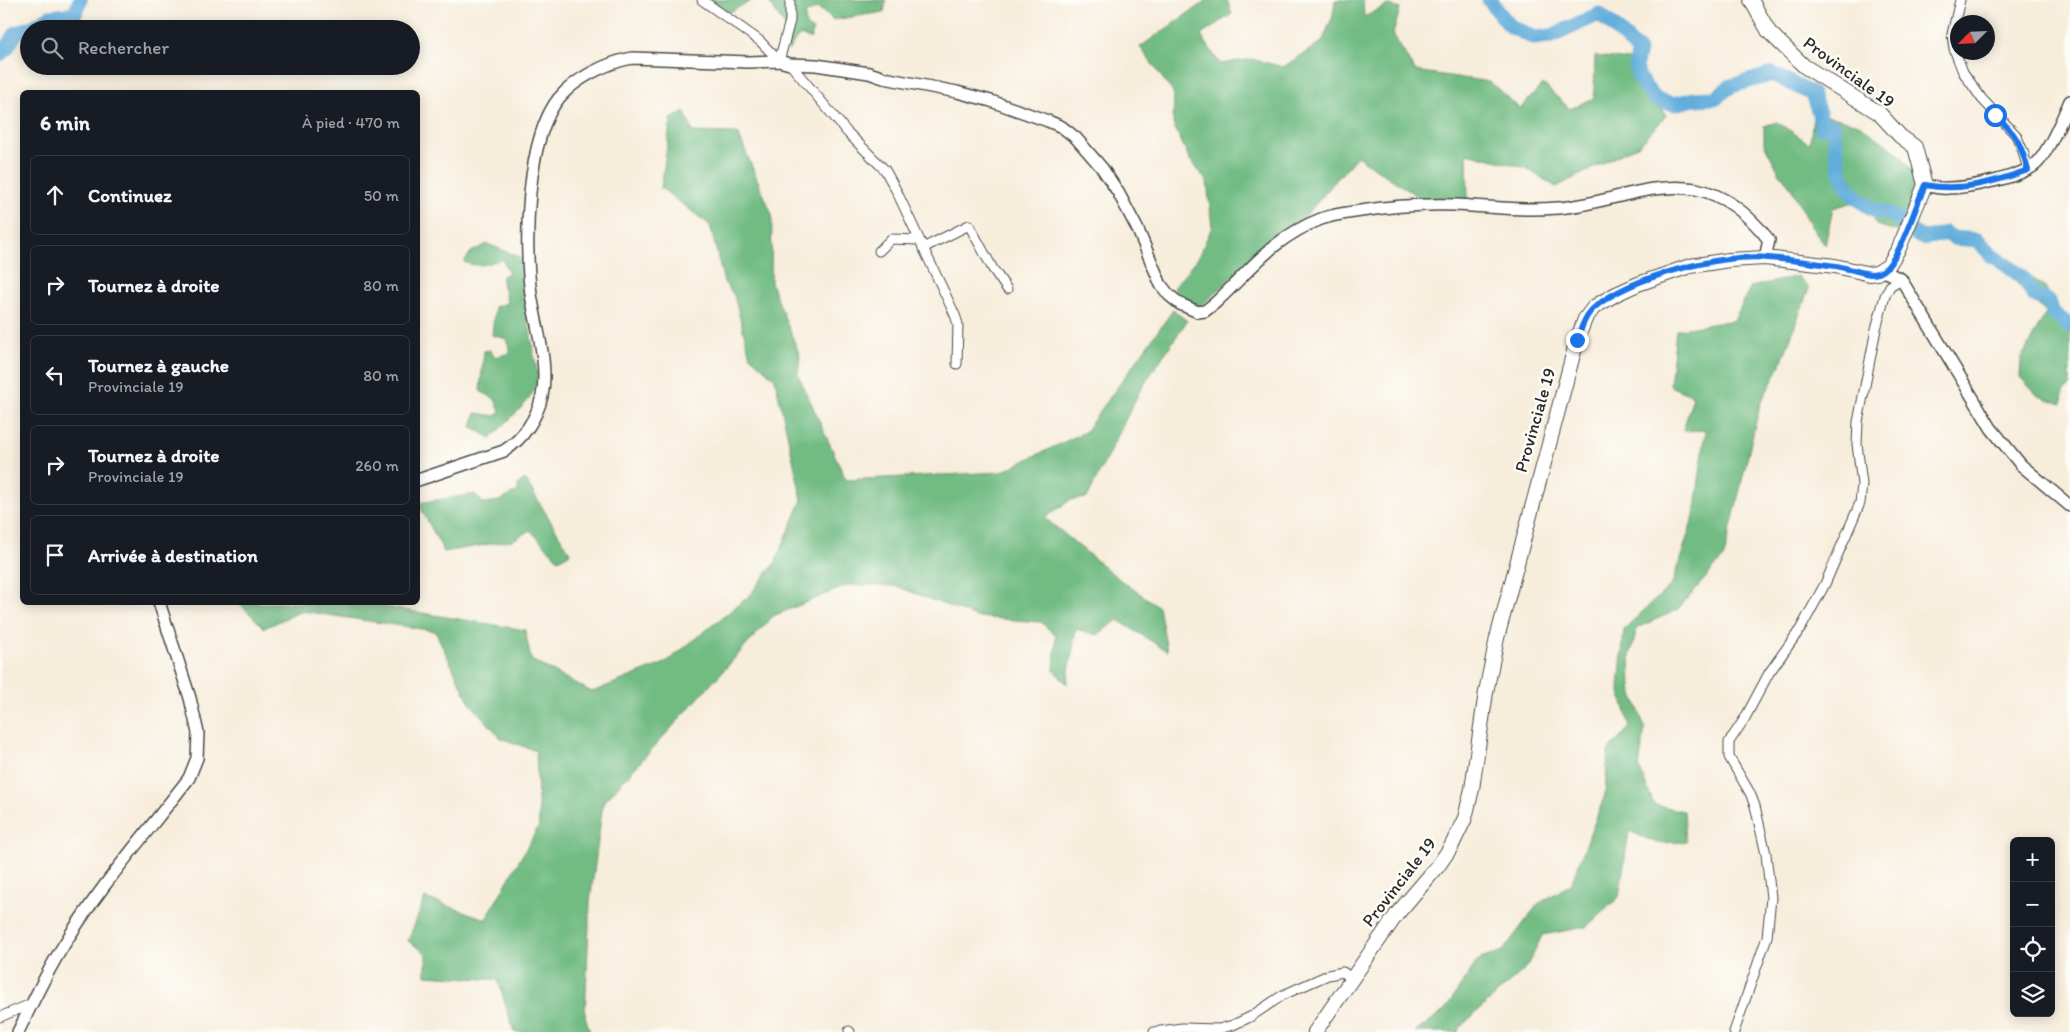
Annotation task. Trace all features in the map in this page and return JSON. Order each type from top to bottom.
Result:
[{"type":"main road","name":"Provinciale 19","points":[[1752,0],[1769,32],[1804,66],[1879,114],[1900,136],[1915,147],[1925,185]]},
{"type":"main road","points":[[1883,271],[1899,248],[1925,185]]},
{"type":"main road","name":"Provinciale 19","points":[[1315,1032],[1397,914],[1438,866],[1451,847],[1465,818],[1472,789],[1486,692],[1497,638],[1577,340],[1585,319],[1594,307],[1616,294],[1661,275],[1710,262],[1765,258],[1835,266],[1870,274],[1883,271]]},
{"type":"street","points":[[702,0],[760,41],[785,63],[847,132],[885,170],[958,324],[957,364]]},
{"type":"street","points":[[785,63],[790,21],[790,0]]},
{"type":"street","points":[[1960,0],[1952,34],[1954,49],[1963,72],[1982,99],[2016,135],[2023,150],[2028,170]]},
{"type":"street","points":[[420,479],[504,451],[514,444],[525,432],[537,410],[542,395],[543,369],[529,268],[530,201],[537,150],[546,124],[560,98],[596,71],[619,61],[632,58],[785,63],[816,65],[869,73],[884,78],[957,92],[991,101],[1062,128],[1088,150],[1118,192],[1138,230],[1159,280],[1169,295],[1180,304],[1198,312],[1205,311],[1215,303],[1267,250],[1287,236],[1322,219],[1338,214],[1374,209],[1426,205],[1490,208],[1558,208],[1654,188],[1696,189],[1728,200],[1761,230],[1769,240],[1765,258]]},
{"type":"street","points":[[1925,185],[1940,188],[1961,187],[2006,178],[2028,170],[2038,162],[2060,124],[2070,101]]},
{"type":"street","points":[[879,251],[891,239],[921,244],[969,225],[989,263],[1006,289]]},
{"type":"street","points":[[1883,271],[1901,279],[1991,428],[2021,465],[2070,506]]},
{"type":"street","points":[[1734,1032],[1767,937],[1771,898],[1766,854],[1755,806],[1750,792],[1729,757],[1729,742],[1745,718],[1769,673],[1801,628],[1825,584],[1860,503],[1862,484],[1857,444],[1858,422],[1876,329],[1885,296],[1890,286],[1901,279]]},
{"type":"street","points":[[18,1032],[38,990],[62,947],[96,897],[189,778],[194,768],[199,748],[195,717],[160,605]]},
{"type":"street","points":[[1154,1032],[1182,1028],[1219,1029],[1250,1017],[1284,995],[1328,975],[1343,972],[1351,978]]},
{"type":"street","points":[[0,1017],[33,1003]]},
{"type":"green space","points":[[711,0],[753,0],[722,16]]},
{"type":"green space","points":[[767,0],[886,0],[884,12],[832,20],[829,15],[817,8],[805,14],[806,26],[813,30],[811,38],[801,35],[788,51],[787,29]]},
{"type":"green space","points":[[1207,0],[1227,0],[1232,14],[1201,35],[1220,64],[1252,59],[1283,67],[1322,42],[1333,16],[1335,0],[1363,0],[1364,17],[1388,5],[1400,9],[1393,34],[1415,71],[1490,82],[1520,109],[1543,84],[1570,109],[1594,98],[1595,56],[1629,60],[1651,84],[1666,116],[1639,145],[1556,187],[1526,168],[1467,153],[1468,199],[1439,205],[1427,203],[1357,156],[1301,221],[1264,248],[1200,307],[1186,303],[1173,288],[1198,258],[1212,227],[1207,181],[1190,160],[1173,124],[1174,94],[1140,47]]},
{"type":"green space","points":[[1798,81],[1816,91],[1824,115],[1859,124],[1898,153],[1914,172],[1919,186],[1903,233],[1876,225],[1871,207],[1854,202],[1833,208],[1825,245],[1811,226],[1790,186],[1780,174],[1764,144],[1764,126],[1777,122],[1810,144],[1814,107]]},
{"type":"green space","points":[[684,111],[693,132],[738,133],[772,215],[771,283],[800,356],[798,374],[846,480],[1001,472],[1085,432],[1173,310],[1187,321],[1140,390],[1087,498],[1070,500],[1045,518],[1119,579],[1159,607],[1167,651],[1118,620],[1097,635],[1076,629],[1067,684],[1054,671],[1056,636],[1041,622],[976,617],[896,586],[848,585],[773,616],[603,803],[590,902],[585,1016],[590,1032],[514,1032],[498,980],[426,975],[426,953],[408,941],[425,898],[486,919],[539,826],[536,751],[501,738],[470,703],[435,631],[302,611],[264,628],[241,605],[374,605],[525,630],[531,660],[592,692],[665,663],[748,597],[775,563],[802,500],[775,379],[750,356],[734,295],[724,282],[710,225],[661,188],[671,119]]},
{"type":"green space","points":[[487,244],[520,257],[524,295],[538,378],[532,394],[525,404],[491,438],[472,427],[476,413],[496,416],[500,412],[495,399],[480,391],[484,351],[490,350],[495,357],[510,353],[507,339],[492,335],[495,307],[507,303],[502,276],[509,273],[502,259],[479,265],[464,262],[471,252]]},
{"type":"green space","points":[[2026,274],[2044,286],[2060,314],[2070,317],[2070,386],[2063,392],[2062,404],[2038,396],[2020,377],[2021,359],[2046,313],[2012,278]]},
{"type":"green space","points":[[1798,276],[1809,288],[1781,364],[1760,404],[1724,557],[1677,610],[1637,628],[1630,656],[1631,688],[1645,728],[1639,767],[1654,805],[1684,811],[1686,842],[1657,843],[1629,831],[1619,897],[1586,927],[1542,935],[1528,966],[1459,1028],[1458,1032],[1415,1032],[1444,1011],[1478,960],[1503,951],[1538,904],[1571,884],[1605,795],[1608,751],[1630,727],[1619,688],[1624,629],[1672,584],[1694,516],[1706,430],[1683,431],[1693,396],[1670,386],[1676,330],[1734,320],[1751,287]]},
{"type":"green space","points":[[525,479],[570,553],[559,560],[530,530],[513,540],[444,552],[420,507],[420,503],[475,494],[483,503],[499,501],[518,491],[518,484]]},
{"type":"waterway","points":[[45,20],[50,17],[75,14],[80,0]]},
{"type":"waterway","points":[[1489,0],[1510,26],[1534,38],[1552,36],[1599,14],[1639,51],[1636,66],[1637,72],[1655,99],[1674,104],[1694,99],[1715,98],[1731,86],[1773,74],[1812,94],[1819,113],[1821,127],[1833,126],[1839,164],[1846,184],[1852,193],[1876,210],[1892,215],[1921,237],[1945,233],[1953,238],[1978,240],[1992,256],[2011,268],[2026,281],[2033,295],[2049,301],[2053,313],[2070,326]]},
{"type":"waterway","points":[[0,54],[7,48],[16,33],[20,32]]},
{"type":"route","points":[[1577,340],[1585,319],[1594,307],[1638,284],[1690,266],[1742,258],[1765,258],[1850,268],[1870,274],[1883,271],[1899,248],[1925,185],[1949,188],[1977,185],[2028,170],[2023,150],[2016,135],[1995,115]]}]
